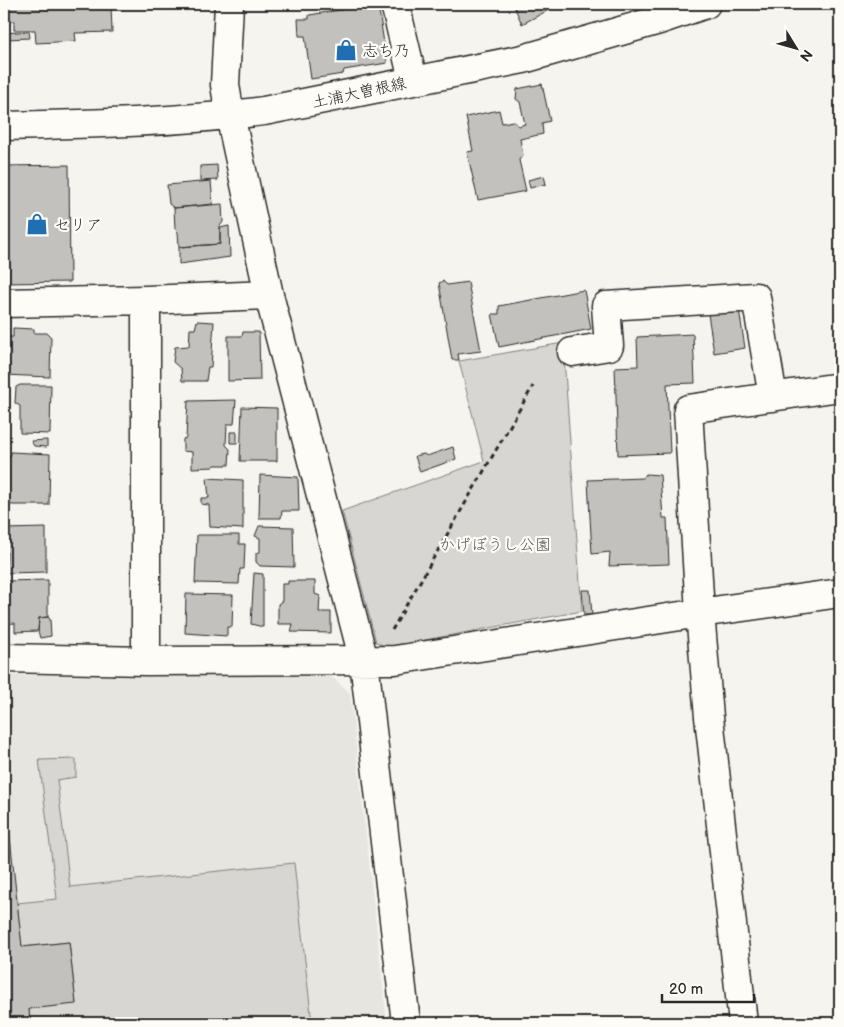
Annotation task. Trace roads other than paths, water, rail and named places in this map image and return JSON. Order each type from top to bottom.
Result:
[{"type":"street","points":[[230,4],[225,85],[230,115],[269,295],[369,661],[406,1023]]},
{"type":"street","points":[[395,4],[413,80]]},
{"type":"street","name":"土浦大曽根線","points":[[4,126],[126,123],[230,115],[291,106],[523,59],[659,20],[706,4]]},
{"type":"street","points":[[4,303],[269,295]]},
{"type":"street","points":[[572,352],[609,346],[606,306],[756,297],[773,397]]},
{"type":"street","points":[[146,300],[146,661]]},
{"type":"street","points":[[743,1023],[710,727],[700,613],[688,409],[840,387]]},
{"type":"street","points":[[4,658],[146,661],[395,660],[840,593]]},
{"type":"place","name":"志ち乃","points":[[346,50]]},
{"type":"place","name":"セリア","points":[[37,224]]},
{"type":"park label","name":"かげぼうし公園","points":[[495,544]]}]
